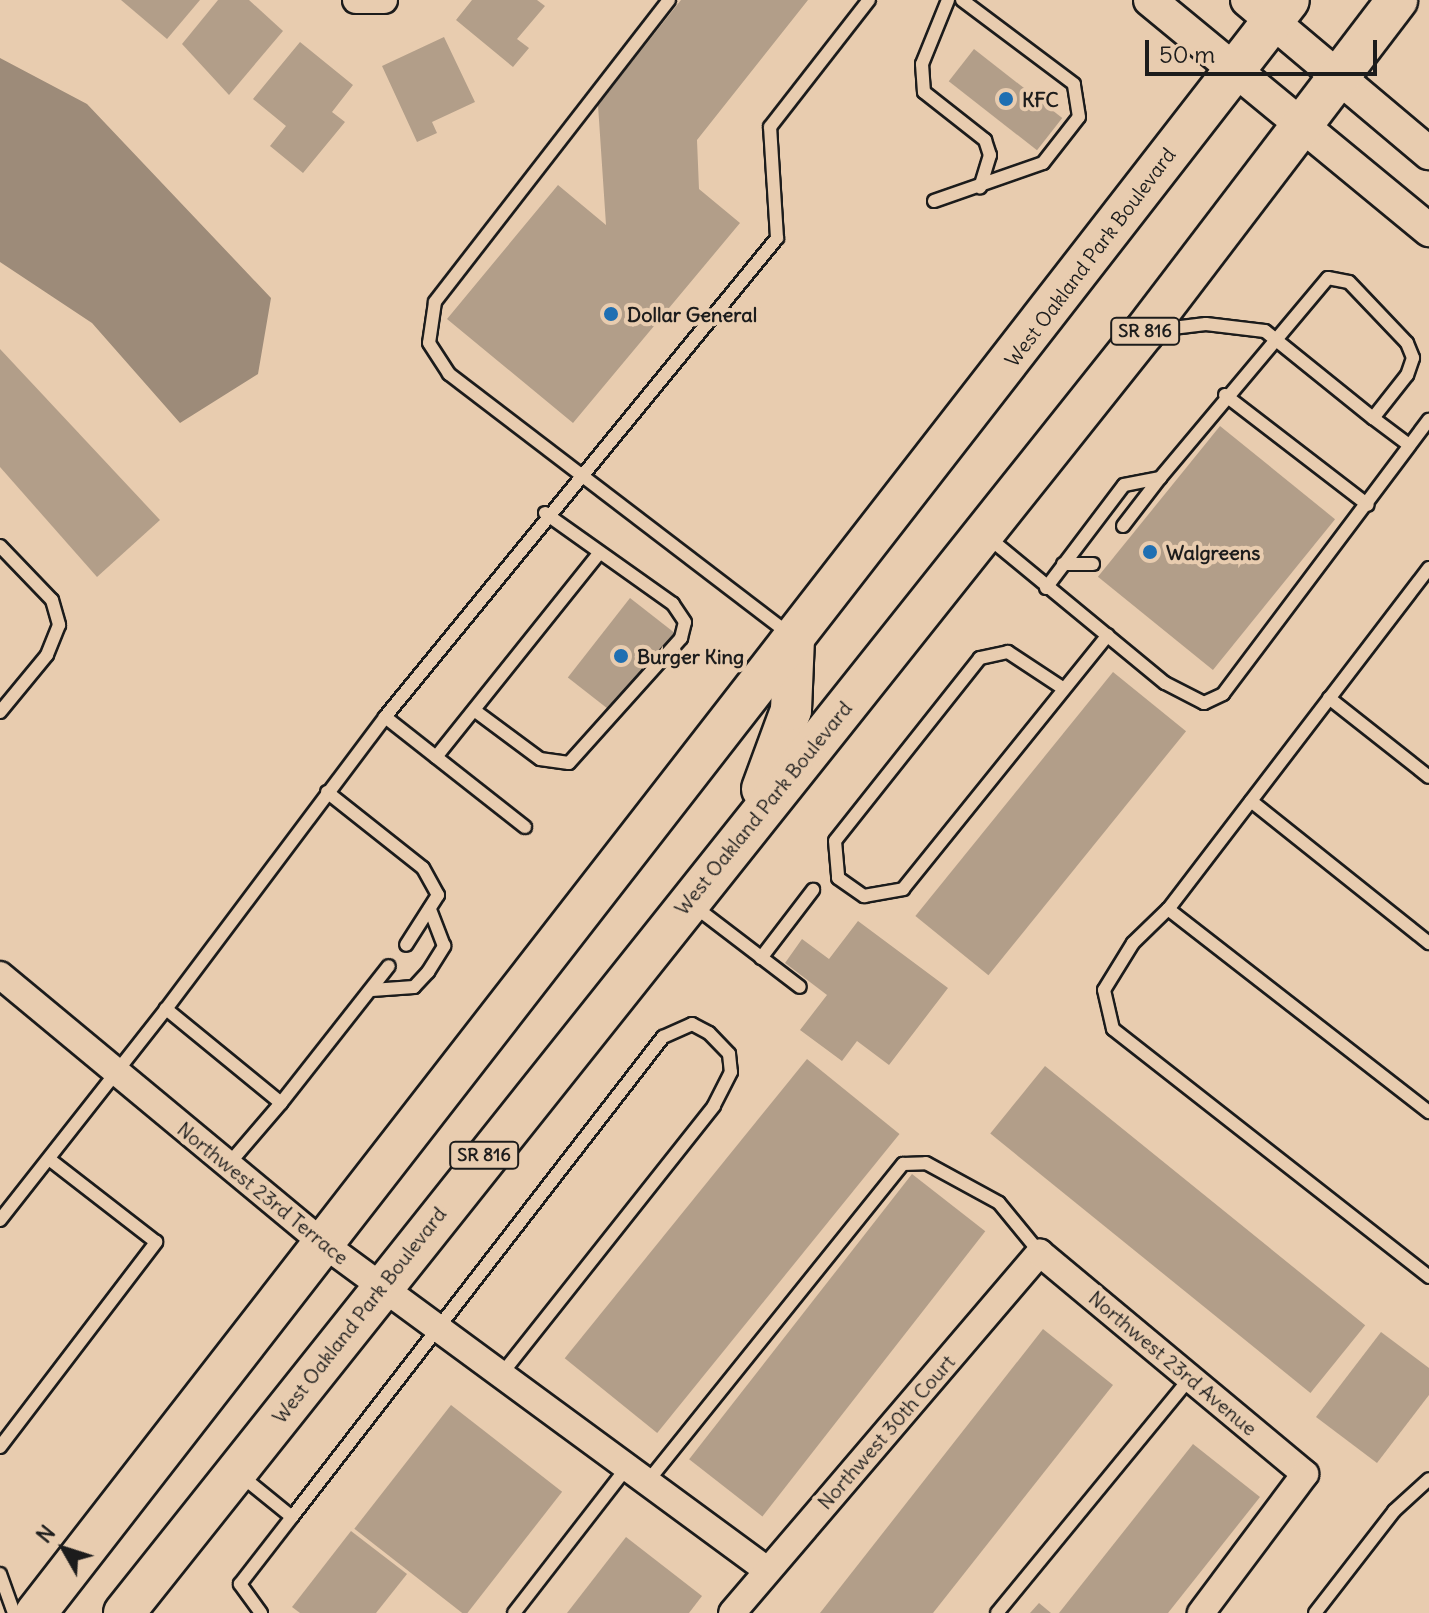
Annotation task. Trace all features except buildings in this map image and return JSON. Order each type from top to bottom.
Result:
[{"type":"main road","name":"West Oakland Park Boulevard","points":[[124,1613],[751,819],[1145,331],[1397,0]]},
{"type":"main road","name":"West Oakland Park Boulevard","points":[[36,1613],[325,1245],[1234,68],[1270,7]]},
{"type":"main road","points":[[751,819],[791,710],[794,638]]},
{"type":"street","points":[[356,0],[384,0]]},
{"type":"street","points":[[1150,0],[1429,230]]},
{"type":"street","points":[[1270,7],[1340,77],[1429,153]]},
{"type":"street","name":"Northwest 23rd Terrace","points":[[0,975],[325,1245],[441,1326],[767,1570]]},
{"type":"street","name":"Northwest 23rd Avenue","points":[[1040,1253],[1305,1474],[1201,1613]]},
{"type":"street","name":"Northwest 30th Court","points":[[732,1613],[1040,1253]]},
{"type":"lane","points":[[669,0],[428,320],[434,361],[583,479],[794,638]]},
{"type":"lane","points":[[0,1220],[166,1009],[327,792],[545,513],[583,479],[777,238],[770,127],[869,0]]},
{"type":"lane","points":[[948,0],[922,64],[924,92],[985,140],[990,155],[980,187]]},
{"type":"lane","points":[[934,201],[1043,163],[1079,117],[1074,84],[962,0]]},
{"type":"lane","points":[[1123,526],[1225,395],[1279,341],[1328,278],[1349,282],[1397,326],[1413,358],[1373,418]]},
{"type":"lane","points":[[1145,331],[1218,325],[1265,331],[1409,445]]},
{"type":"lane","points":[[1225,395],[1368,505]]},
{"type":"lane","points":[[984,533],[1046,588],[1186,699],[1204,703],[1223,694],[1429,420]]},
{"type":"lane","points":[[1046,588],[1124,485],[1160,478]]},
{"type":"lane","points":[[474,710],[540,759],[569,763],[681,638],[682,613],[609,555],[598,555],[545,513]]},
{"type":"lane","points":[[0,546],[52,600],[59,625],[47,655],[0,712]]},
{"type":"lane","points":[[436,757],[598,555]]},
{"type":"lane","points":[[1063,564],[1093,564]]},
{"type":"lane","points":[[1429,568],[1168,909],[1133,943],[1104,990],[1113,1029],[1429,1277]]},
{"type":"lane","points":[[1417,584],[1429,593]]},
{"type":"lane","points":[[1061,687],[1008,652],[980,658],[835,841],[838,878],[864,896],[903,889],[1061,687],[1108,635]]},
{"type":"lane","points":[[1329,698],[1429,777]]},
{"type":"lane","points":[[385,717],[525,827]]},
{"type":"lane","points":[[327,792],[423,868],[438,895],[406,945]]},
{"type":"lane","points":[[1251,801],[1429,943]]},
{"type":"lane","points":[[761,958],[813,890]]},
{"type":"lane","points":[[689,901],[800,987]]},
{"type":"lane","points":[[372,990],[414,987],[428,972],[444,946],[430,909]]},
{"type":"lane","points":[[1168,909],[1429,1112]]},
{"type":"lane","points":[[227,1166],[389,966]]},
{"type":"lane","points":[[166,1009],[281,1103]]},
{"type":"lane","points":[[261,1613],[240,1584],[663,1037],[692,1024],[709,1033],[729,1054],[731,1072],[714,1106],[503,1372]]},
{"type":"lane","points":[[0,1447],[156,1242],[49,1159]]},
{"type":"lane","points":[[514,1613],[903,1164],[926,1163],[999,1203],[1040,1253]]},
{"type":"lane","points":[[997,1613],[1190,1378]]},
{"type":"lane","points":[[237,1472],[292,1517]]},
{"type":"lane","points":[[1315,1613],[1411,1491],[1429,1479]]},
{"type":"lane","points":[[0,1574],[14,1613]]},
{"type":"shaded area","points":[[0,58],[87,104],[271,298],[258,374],[180,423],[92,323],[0,262]]},
{"type":"place","name":"KFC","points":[[1006,99]]},
{"type":"place","name":"Dollar General","points":[[611,314]]},
{"type":"place","name":"Walgreens","points":[[1150,552]]},
{"type":"place","name":"Burger King","points":[[621,656]]}]
